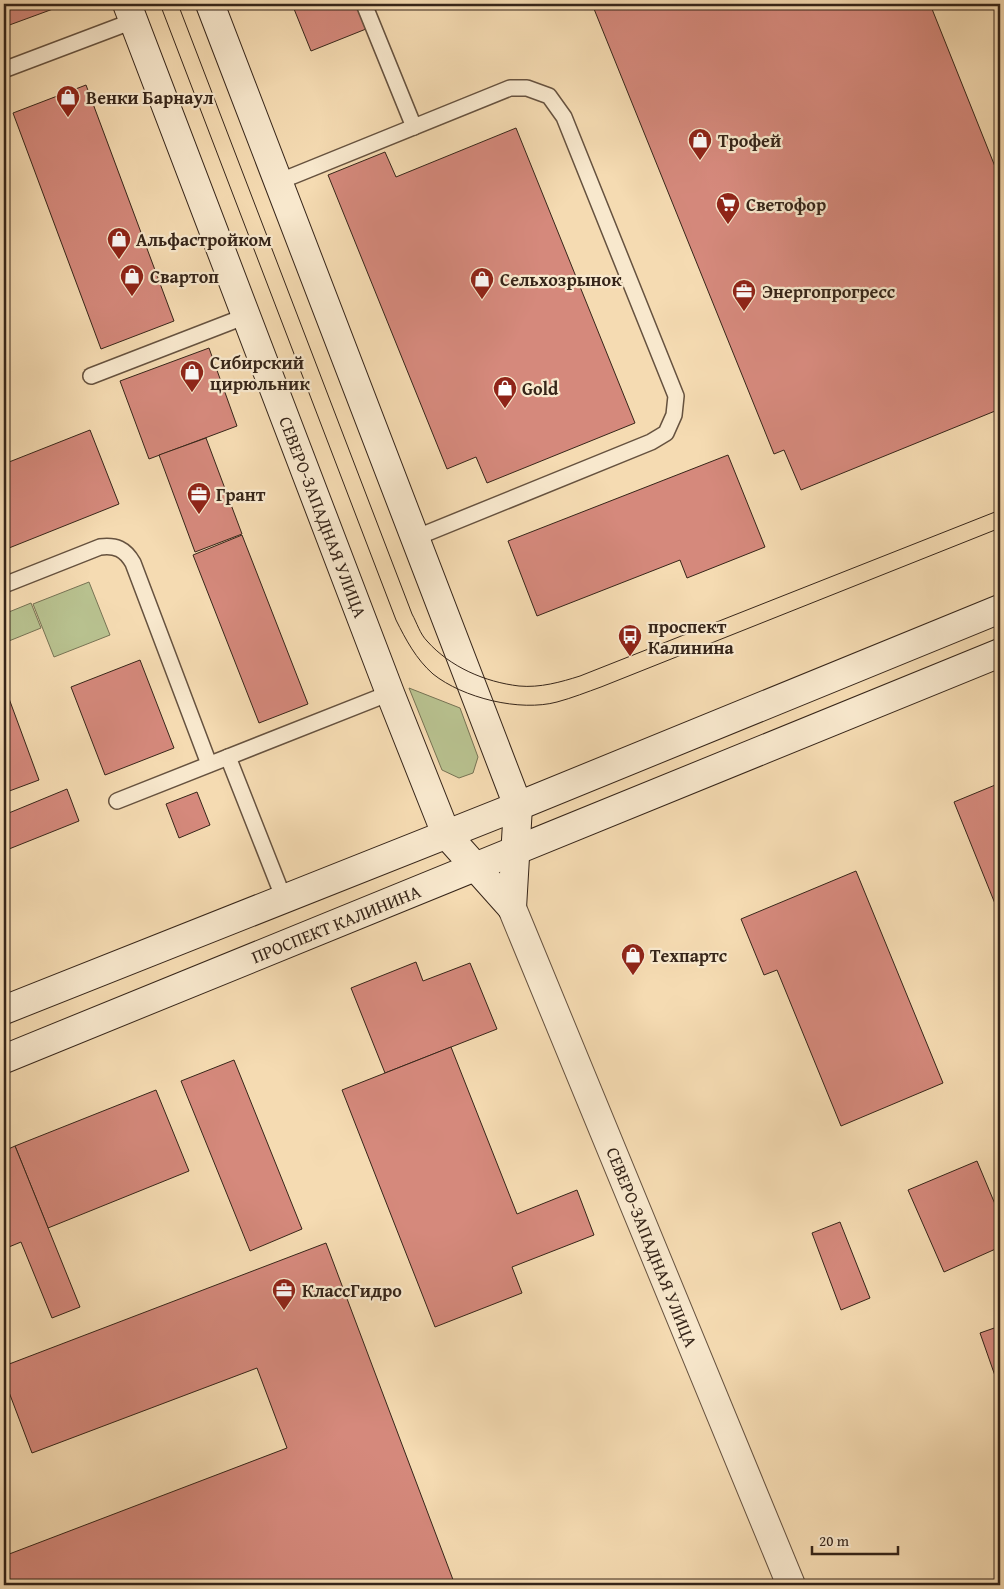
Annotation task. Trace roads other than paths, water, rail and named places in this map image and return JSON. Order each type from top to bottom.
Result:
[{"type":"main road","points":[[210,4],[518,806],[512,908]]},
{"type":"main road","name":"СЕВЕРО-ЗАПАДНАЯ УЛИЦА","points":[[130,12],[390,693],[446,834],[512,908],[791,1585]]},
{"type":"main road","points":[[4,1010],[518,806],[1000,609]]},
{"type":"main road","name":"ПРОСПЕКТ КАЛИНИНА","points":[[4,1059],[1000,653]]},
{"type":"lane","points":[[364,4],[414,127]]},
{"type":"lane","points":[[6,69],[130,12]]},
{"type":"lane","points":[[278,182],[510,88],[527,88],[549,96],[564,117],[676,396],[674,416],[666,433],[651,442],[415,538]]},
{"type":"lane","points":[[91,376],[246,316]]},
{"type":"lane","points":[[4,585],[100,547],[120,548],[127,554],[133,563],[209,764]]},
{"type":"lane","points":[[117,801],[390,693]]},
{"type":"lane","points":[[228,757],[284,898]]},
{"type":"tram line","points":[[160,4],[396,620],[416,656],[433,674],[445,683],[476,696],[509,704],[542,705],[557,702],[601,687],[1000,528]]},
{"type":"tram line","points":[[178,4],[412,614],[420,632],[427,641],[457,666],[481,677],[519,686],[543,685],[580,676],[1000,510]]},
{"type":"place","name":"Венки Барнаул","points":[[68,118]]},
{"type":"place","name":"Трофей","points":[[700,161]]},
{"type":"place","name":"Светофор","points":[[728,225]]},
{"type":"place","name":"Альфастройком","points":[[119,260]]},
{"type":"place","name":"Свартоп","points":[[132,297]]},
{"type":"place","name":"Сельхозрынок","points":[[482,300]]},
{"type":"place","name":"Энергопрогресс","points":[[744,312]]},
{"type":"place","name":"Сибирский цирюльник","points":[[192,393]]},
{"type":"place","name":"Gold","points":[[505,409]]},
{"type":"place","name":"Грант","points":[[199,515]]},
{"type":"place","name":"проспект Калинина","points":[[630,657]]},
{"type":"place","name":"Техпартс","points":[[633,976]]},
{"type":"place","name":"КлассГидро","points":[[284,1311]]}]
